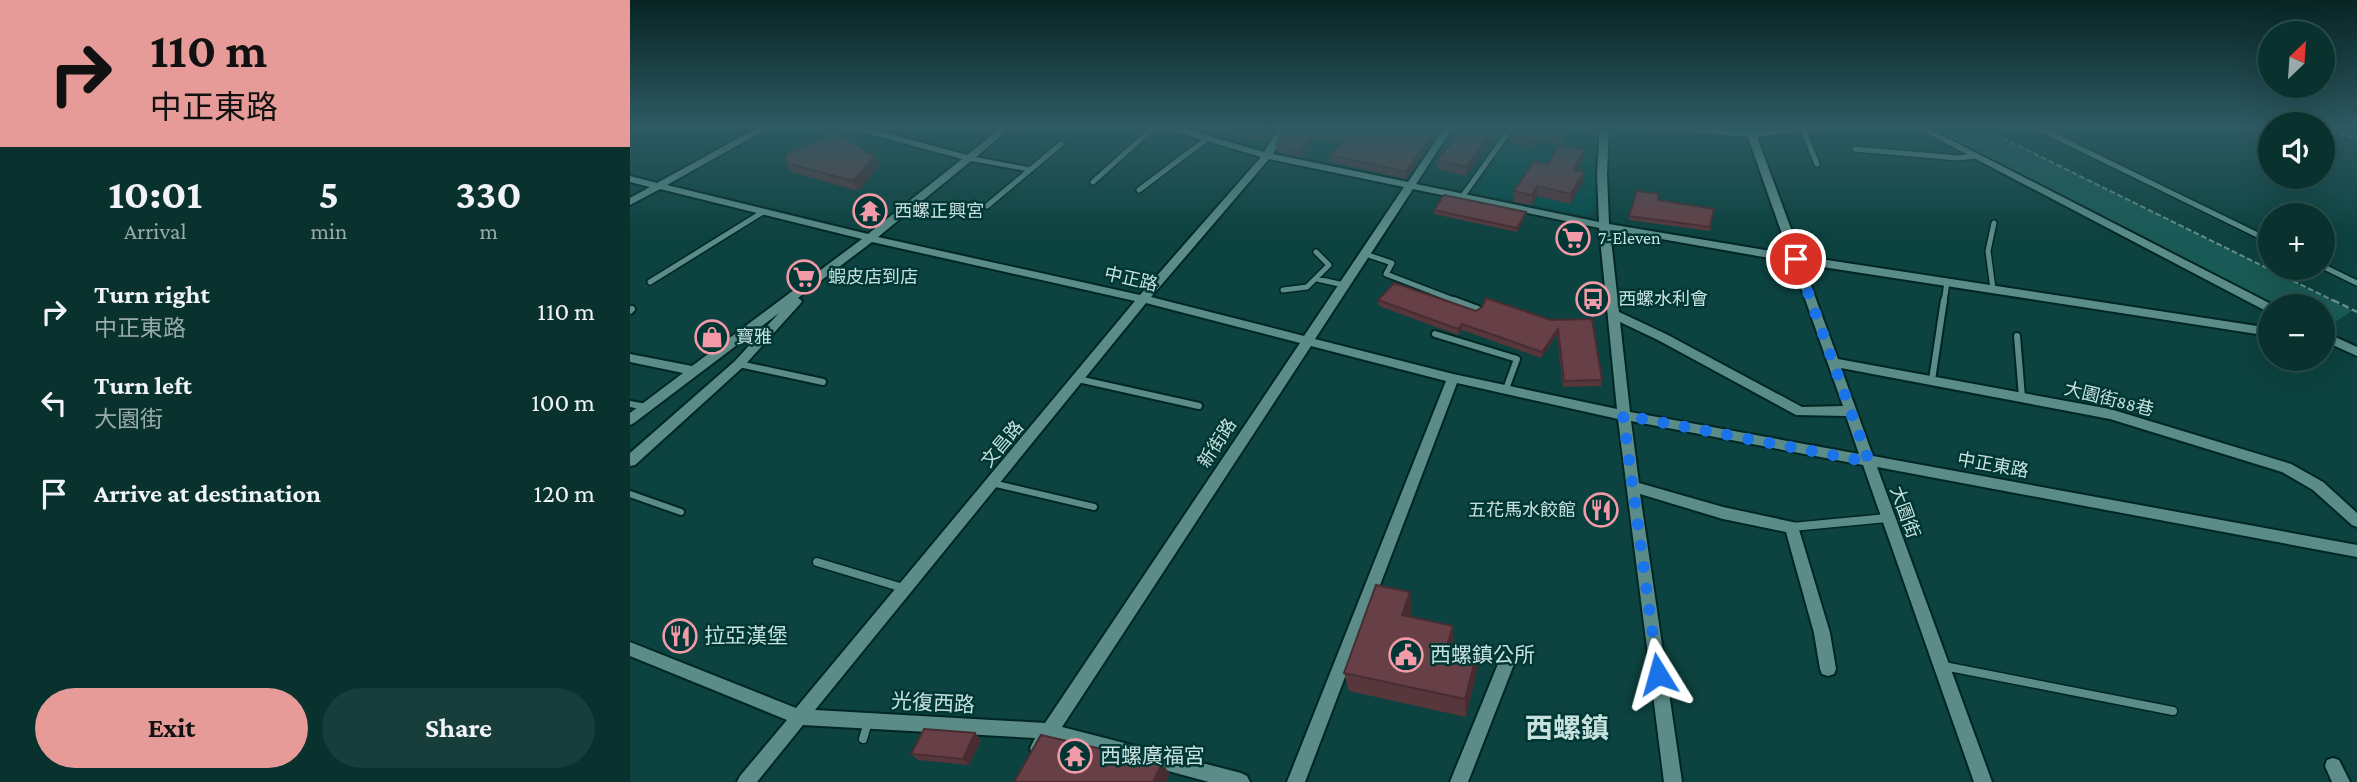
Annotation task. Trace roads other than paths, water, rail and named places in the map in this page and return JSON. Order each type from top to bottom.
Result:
[{"type":"street","points":[[630,202],[699,163]]},
{"type":"street","points":[[630,420],[962,163]]},
{"type":"street","points":[[996,163],[1029,170]]},
{"type":"street","name":"文昌路","points":[[746,782],[1143,299],[1261,163]]},
{"type":"street","points":[[1303,163],[1605,226],[1796,259],[2258,330]]},
{"type":"street","name":"新街路","points":[[1031,759],[1307,339],[1426,163]]},
{"type":"street","points":[[1602,163],[1623,415],[1673,782]]},
{"type":"street","name":"大園街","points":[[1762,163],[1983,782]]},
{"type":"street","points":[[1990,163],[2258,302]]},
{"type":"street","name":"中正路","points":[[630,179],[1143,299],[1453,378],[1623,415]]},
{"type":"street","points":[[630,461],[739,364],[817,278]]},
{"type":"street","points":[[1614,314],[1800,412],[1850,411]]},
{"type":"street","points":[[2335,342],[2357,352]]},
{"type":"street","points":[[630,358],[694,371]]},
{"type":"street","name":"大園街88巷","points":[[1833,362],[2110,414],[2286,468],[2318,486],[2357,521]]},
{"type":"street","points":[[1296,782],[1453,378]]},
{"type":"street","name":"中正東路","points":[[1623,415],[2357,551]]},
{"type":"street","points":[[1632,486],[1723,513],[1792,527],[1822,633],[1828,669]]},
{"type":"street","name":"光復西路","points":[[630,649],[799,717],[1048,731],[1241,782]]},
{"type":"street","points":[[1459,782],[1506,664]]},
{"type":"lane","points":[[987,206],[1037,163]]},
{"type":"lane","points":[[1093,182],[1114,163]]},
{"type":"lane","points":[[1139,190],[1174,163]]},
{"type":"lane","points":[[1462,197],[1486,163]]},
{"type":"lane","points":[[2112,163],[2258,234]]},
{"type":"lane","points":[[650,282],[763,212]]},
{"type":"lane","points":[[1993,289],[1988,251],[1994,223]]},
{"type":"lane","points":[[1283,290],[1307,287],[1317,279],[1329,265],[1316,252]]},
{"type":"lane","points":[[1365,254],[1392,263],[1386,274],[1478,309]]},
{"type":"lane","points":[[2335,272],[2357,283]]},
{"type":"lane","points":[[1317,279],[1344,285]]},
{"type":"lane","points":[[1932,380],[1947,282]]},
{"type":"lane","points":[[1435,334],[1517,359],[1506,389]]},
{"type":"lane","points":[[2017,336],[2022,397]]},
{"type":"lane","points":[[739,364],[823,382]]},
{"type":"lane","points":[[1078,379],[1199,406]]},
{"type":"lane","points":[[630,404],[646,407]]},
{"type":"lane","points":[[992,483],[1094,507]]},
{"type":"lane","points":[[630,494],[681,512]]},
{"type":"lane","points":[[1792,527],[1889,518]]},
{"type":"lane","points":[[817,562],[905,589]]},
{"type":"lane","points":[[1942,666],[2174,711]]},
{"type":"lane","points":[[863,739],[868,720]]},
{"type":"place","name":"西螺正興宮","points":[[870,211]]},
{"type":"place","name":"7-Eleven","points":[[1573,238]]},
{"type":"place","name":"蝦皮店到店","points":[[804,277]]},
{"type":"place","name":"西螺水利會","points":[[1593,299]]},
{"type":"place","name":"寶雅","points":[[712,337]]},
{"type":"place","name":"五花馬水餃館","points":[[1601,510]]},
{"type":"place","name":"拉亞漢堡","points":[[680,636]]},
{"type":"place","name":"西螺鎮公所","points":[[1406,655]]},
{"type":"place","name":"西螺廣福宮","points":[[1075,756]]},
{"type":"district","name":"西螺鎮","points":[[1567,728]]}]
